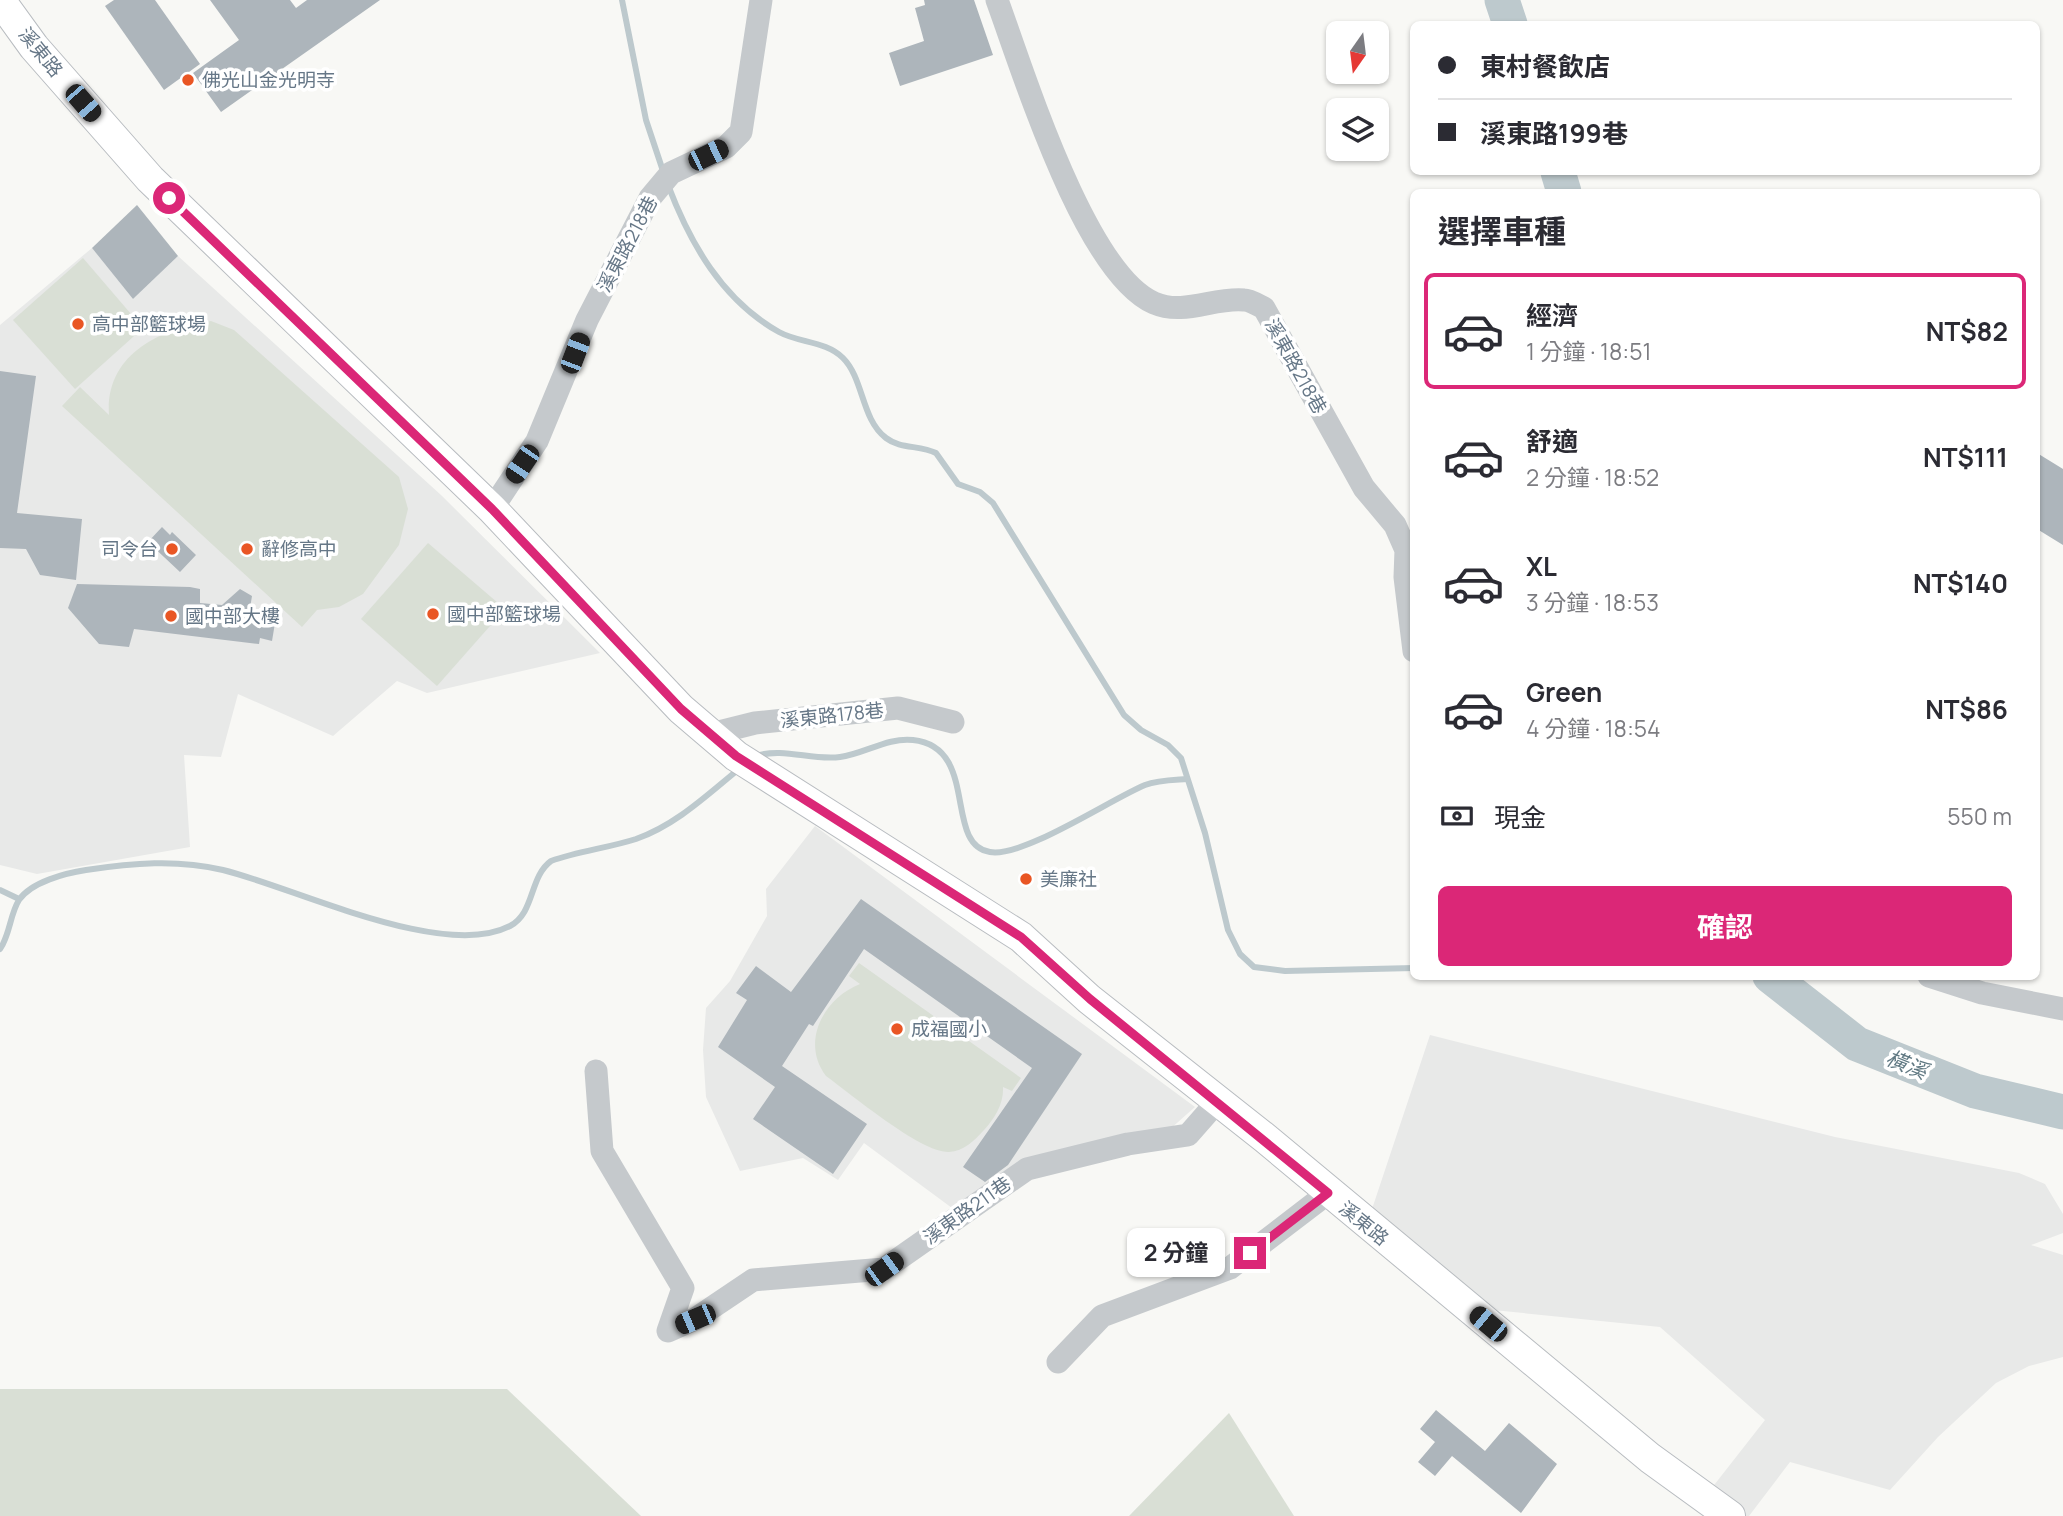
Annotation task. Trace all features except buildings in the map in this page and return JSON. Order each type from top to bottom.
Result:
[{"type":"main road","name":"溪東路","points":[[0,0],[34,47],[150,179],[492,509],[681,709],[745,762],[1021,937],[1090,999],[1650,1458],[1730,1516]]},
{"type":"street","name":"溪東路218巷","points":[[492,509],[537,441],[558,398],[587,320],[650,198],[667,178],[726,146],[741,132],[761,0]]},
{"type":"street","name":"溪東路218巷","points":[[997,0],[1048,141],[1096,242],[1128,285],[1158,305],[1181,308],[1245,299],[1264,308],[1364,488],[1395,525],[1406,550],[1405,577],[1410,618]]},
{"type":"street","name":"溪東路178巷","points":[[711,734],[755,723],[898,708],[953,722]]},
{"type":"street","points":[[1941,980],[1982,993],[2063,1009]]},
{"type":"street","name":"溪東路211巷","points":[[596,1071],[603,1151],[683,1288],[668,1331],[695,1319],[753,1280],[884,1269],[1027,1169],[1128,1144],[1188,1135],[1217,1102]]},
{"type":"street","points":[[1058,1362],[1102,1317],[1230,1268],[1328,1193]]},
{"type":"shaded area","name":"辭修高中","points":[[92,248],[133,299],[178,256],[441,495],[600,653],[427,693],[397,681],[333,736],[238,694],[221,757],[184,755],[190,847],[37,874],[0,865],[0,325]]},
{"type":"shaded area","name":"高中部籃球場","points":[[83,258],[143,328],[75,389],[13,320]]},
{"type":"shaded area","points":[[211,321],[234,330],[399,477],[408,509],[399,545],[363,594],[339,607],[317,610],[302,627],[62,406],[80,387],[109,415],[110,394],[116,376],[139,348],[173,331]]},
{"type":"shaded area","name":"國中部籃球場","points":[[428,543],[505,609],[437,686],[361,619]]},
{"type":"shaded area","name":"成福國小","points":[[815,826],[1195,1107],[1169,1130],[952,1208],[864,1143],[838,1180],[803,1158],[740,1171],[706,1097],[703,1050],[706,1008],[730,981],[767,916],[766,889]]},
{"type":"shaded area","points":[[859,963],[1021,1078],[1012,1091],[1003,1087],[1002,1099],[995,1115],[964,1148],[949,1152],[921,1143],[886,1121],[826,1076],[815,1049],[816,1036],[827,1010],[847,991],[860,984],[849,976]]},
{"type":"shaded area","points":[[1430,1035],[1835,1137],[2019,1173],[2045,1184],[2063,1214],[2063,1233],[2031,1245],[2063,1255],[2063,1357],[2029,1366],[1996,1383],[1938,1437],[1890,1490],[1790,1462],[1749,1516],[1744,1516],[1711,1489],[1765,1420],[1660,1327],[1493,1310],[1371,1212]]},
{"type":"shaded area","points":[[0,1389],[507,1389],[641,1516],[0,1516]]},
{"type":"shaded area","points":[[1229,1413],[1294,1516],[1129,1516]]},
{"type":"waterway","points":[[622,0],[646,120],[664,174]]},
{"type":"waterway","name":"橫溪","points":[[1502,0],[1509,21]]},
{"type":"waterway","name":"橫溪","points":[[1559,175],[1563,189]]},
{"type":"waterway","points":[[668,185],[698,249],[710,268],[741,304],[779,332],[836,352],[850,367],[872,420],[886,438],[897,444],[936,453],[958,484],[980,492],[993,503],[1124,715],[1141,730],[1168,745],[1181,758],[1205,833],[1228,930],[1240,954],[1254,967],[1285,971],[1410,968]]},
{"type":"waterway","points":[[756,756],[788,753],[840,757],[904,740],[934,747],[947,759],[968,833],[976,845],[990,852],[1005,851],[1045,837],[1145,785],[1187,779]]},
{"type":"waterway","points":[[0,949],[19,900],[40,883],[78,871],[154,863],[189,864],[223,870],[409,928],[447,934],[482,934],[510,926],[518,920],[524,913],[539,876],[551,861],[651,833],[690,808],[739,769]]},
{"type":"waterway","points":[[0,890],[19,899]]},
{"type":"waterway","name":"橫溪","points":[[1775,980],[1857,1044],[1975,1091],[2063,1112]]},
{"type":"place","name":"佛光山金光明寺","points":[[188,80]]},
{"type":"place","name":"高中部籃球場","points":[[78,324]]},
{"type":"place","name":"司令台","points":[[172,549]]},
{"type":"place","name":"辭修高中","points":[[247,549]]},
{"type":"place","name":"國中部籃球場","points":[[433,614]]},
{"type":"place","name":"國中部大樓","points":[[171,616]]},
{"type":"place","name":"美廉社","points":[[1026,879]]},
{"type":"place","name":"成福國小","points":[[897,1029]]},
{"type":"route","points":[[169,198],[305,332],[492,509],[696,722],[736,756],[1021,937],[1090,999],[1328,1193],[1250,1253]]}]
